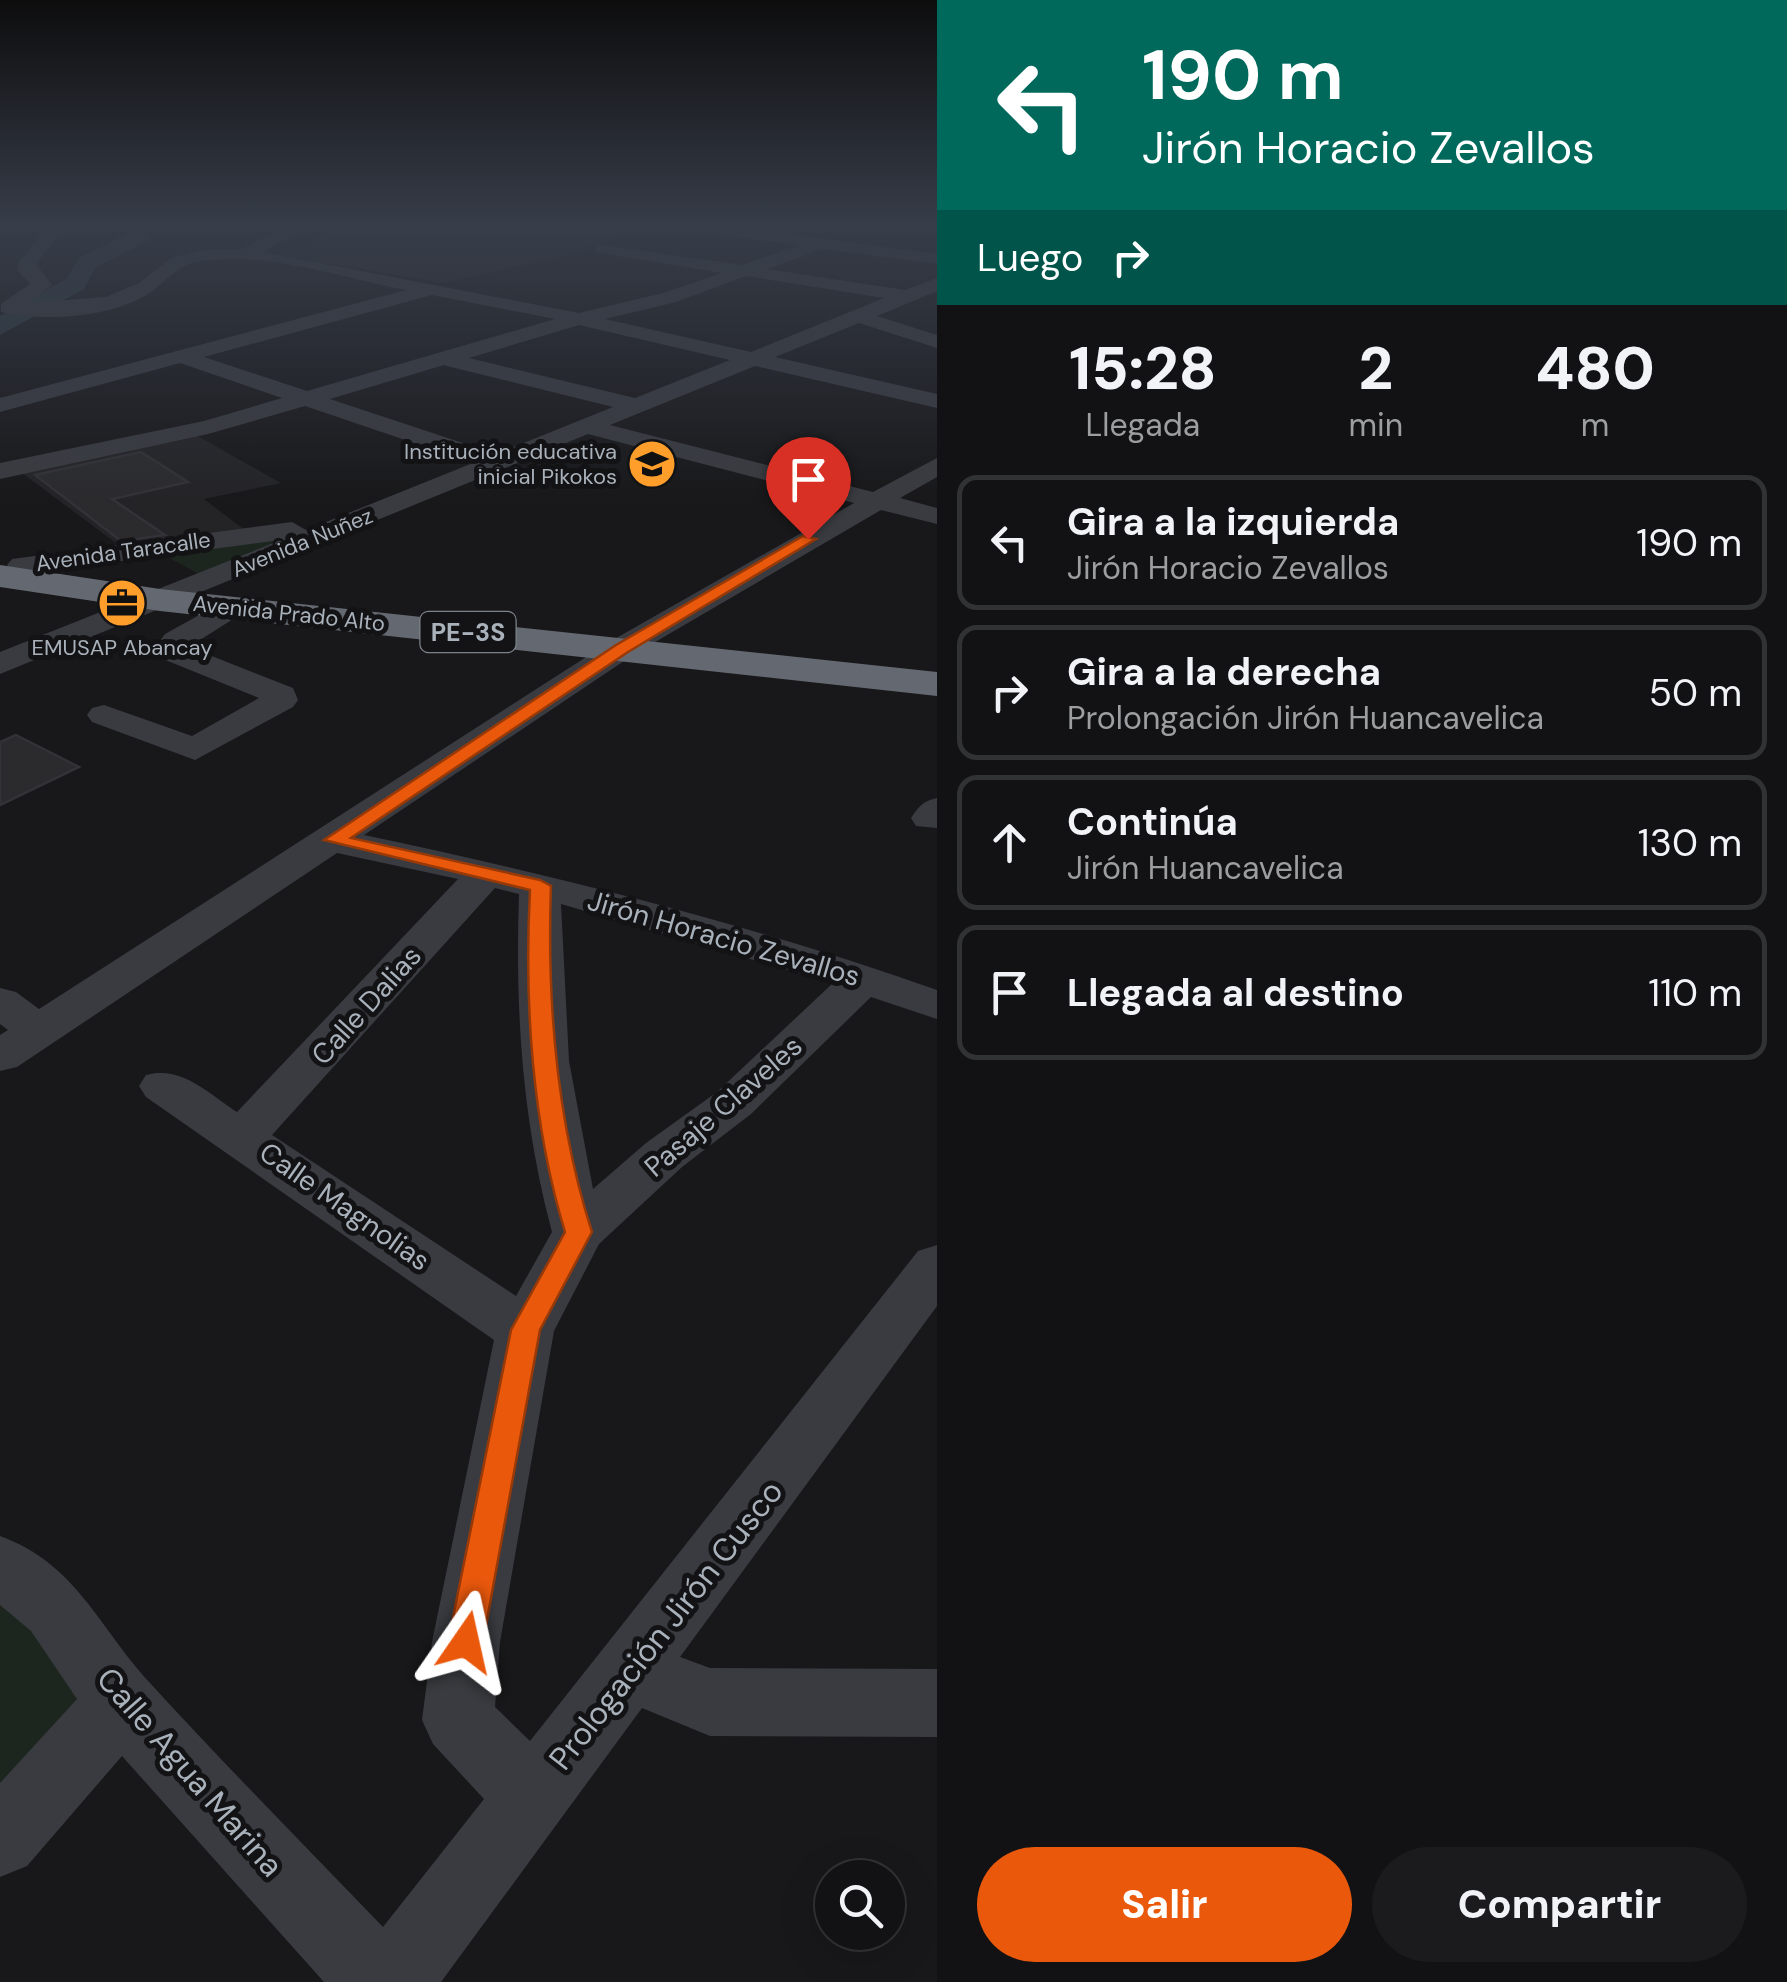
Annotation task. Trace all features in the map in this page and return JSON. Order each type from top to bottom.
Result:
[{"type":"highway","name":"Avenida Prado Alto","points":[[11,570],[160,600],[215,595],[937,684]]},
{"type":"street","points":[[0,405],[332,316]]},
{"type":"street","points":[[566,316],[937,401]]},
{"type":"street","points":[[0,471],[208,427],[589,316]]},
{"type":"street","name":"Avenida Nuñez","points":[[104,715],[195,748],[281,700],[281,695],[169,650],[215,595],[344,525],[857,316]]},
{"type":"street","points":[[859,316],[937,342]]},
{"type":"street","points":[[183,358],[498,464]]},
{"type":"street","points":[[445,358],[638,406]]},
{"type":"street","points":[[589,426],[937,516]]},
{"type":"street","points":[[0,1056],[622,648],[937,466]]},
{"type":"street","name":"Avenida Taracalle","points":[[11,570],[344,525]]},
{"type":"street","points":[[144,549],[215,595]]},
{"type":"street","points":[[0,664],[160,600]]},
{"type":"street","name":"Jirón Horacio Zevallos","points":[[334,840],[514,879],[711,930],[937,1004]]},
{"type":"street","points":[[514,879],[538,953],[559,1170],[578,1232]]},
{"type":"street","name":"Calle Dalias","points":[[243,1136],[514,879]]},
{"type":"street","name":"Pasaje Claveles","points":[[533,1797],[458,1720],[466,1642],[525,1330],[578,1232],[664,1155],[734,1103],[865,978]]},
{"type":"street","points":[[0,1002],[39,1031]]},
{"type":"street","name":"Calle Magnolias","points":[[163,1086],[243,1136],[525,1330]]},
{"type":"street","name":"Prologación Jirón Cusco","points":[[391,1982],[933,1279]]},
{"type":"street","name":"Calle Agua Marina","points":[[0,1565],[55,1609],[121,1703],[380,1982]]},
{"type":"street","points":[[631,1671],[710,1702],[854,1706],[937,1703]]},
{"type":"street","points":[[0,1839],[121,1703]]},
{"type":"shaded area","points":[[196,435],[281,483],[204,499],[246,531],[124,549],[18,470]]},
{"type":"shaded area","points":[[270,535],[282,543],[206,578],[155,550]]},
{"type":"shaded area","points":[[0,1578],[83,1705],[0,1802]]},
{"type":"building","points":[[141,452],[188,482],[112,499],[165,535],[121,541],[35,475]]},
{"type":"building","points":[[16,735],[79,767],[0,805],[0,742]]},
{"type":"waterway","points":[[0,327],[18,316]]},
{"type":"place","name":"Institución educativa inicial Pikokos","points":[[652,464]]},
{"type":"place","name":"EMUSAP Abancay","points":[[122,603]]},
{"type":"route","points":[[466,1642],[525,1330],[578,1232],[559,1170],[538,953],[540,886],[334,840],[622,648],[808,539]]}]
